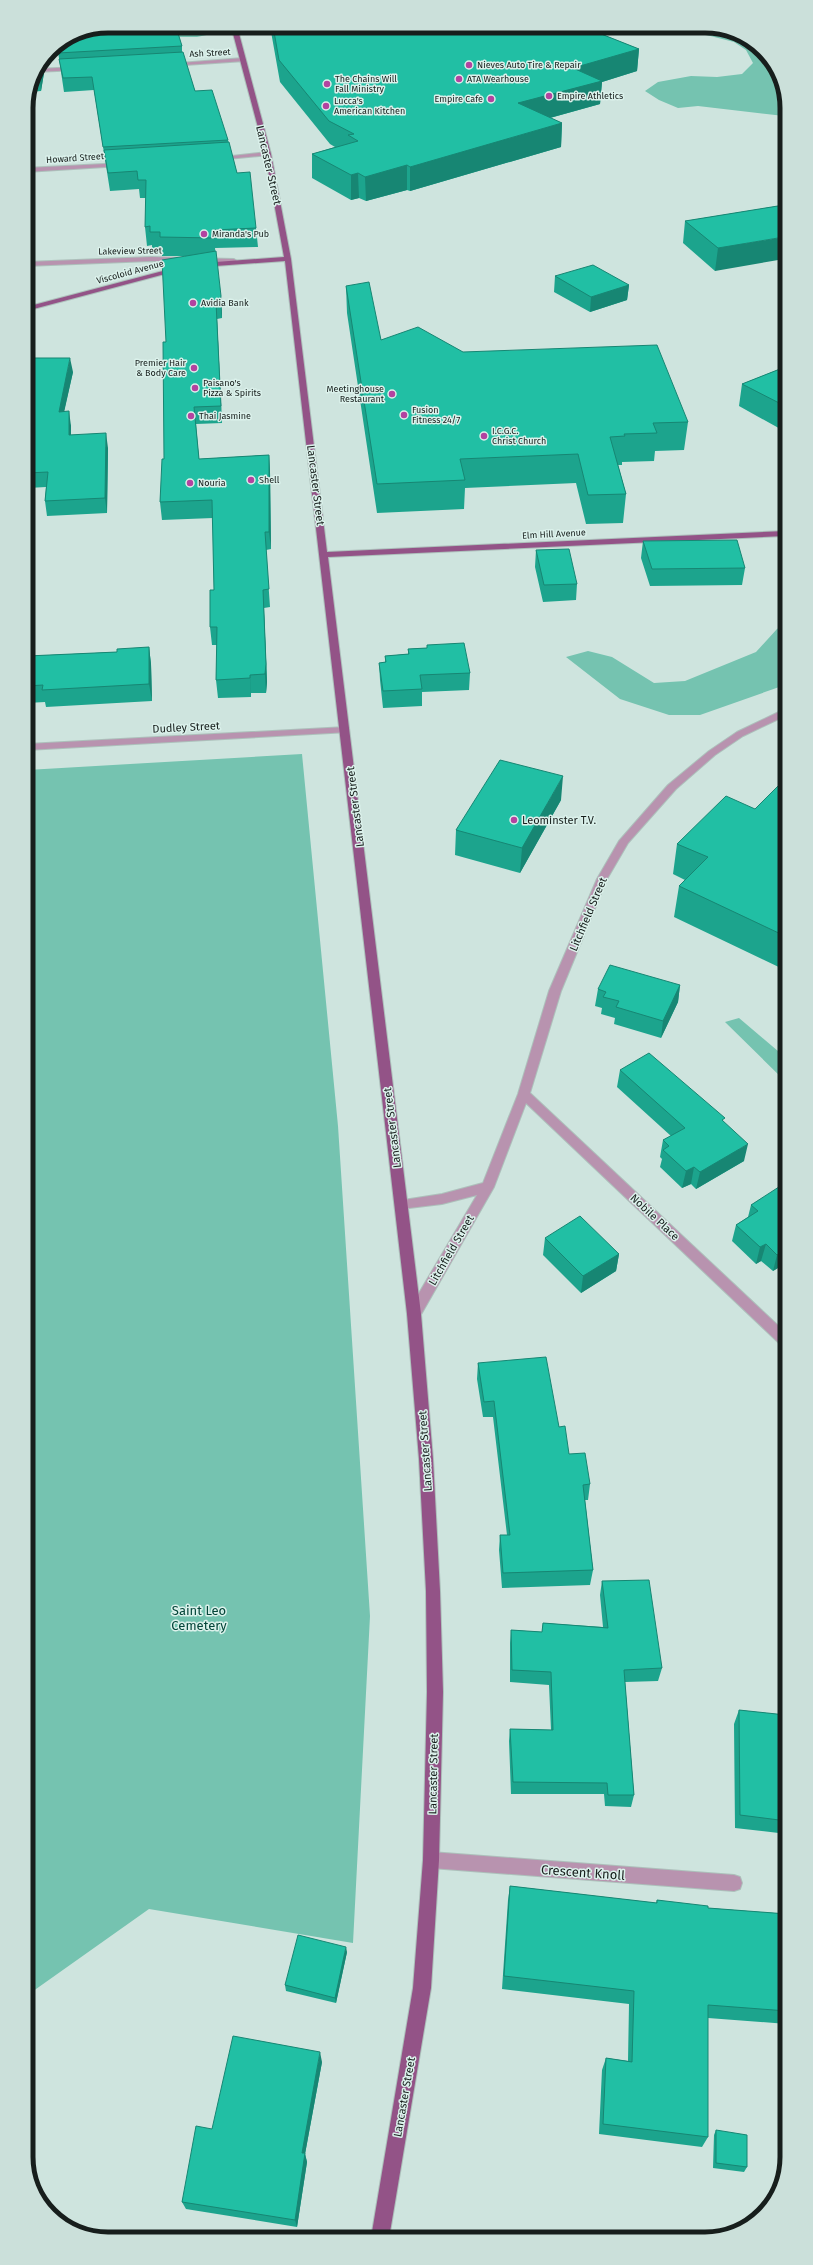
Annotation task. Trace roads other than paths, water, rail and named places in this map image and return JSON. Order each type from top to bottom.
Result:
[{"type":"main road","name":"Lancaster Street","points":[[236,33],[268,154],[288,259],[346,730],[414,1314],[426,1460],[433,1591],[435,1692],[431,1860],[422,1988],[381,2232]]},
{"type":"main road","name":"Viscoloid Avenue","points":[[33,308],[179,269],[234,262],[288,259]]},
{"type":"main road","name":"Elm Hill Avenue","points":[[325,555],[780,533]]},
{"type":"street","name":"Ash Street","points":[[166,64],[243,60]]},
{"type":"street","points":[[43,71],[89,68]]},
{"type":"street","points":[[209,158],[268,154]]},
{"type":"street","name":"Howard Street","points":[[33,170],[130,163]]},
{"type":"street","name":"Lakeview Street","points":[[33,264],[151,259],[234,262]]},
{"type":"street","name":"Litchfield Street","points":[[414,1314],[488,1187],[524,1094],[555,992],[602,879],[624,841],[672,787],[712,753],[740,734],[780,714]]},
{"type":"street","name":"Dudley Street","points":[[33,747],[346,730]]},
{"type":"street","name":"Nobile Place","points":[[524,1094],[780,1335]]},
{"type":"street","points":[[401,1204],[442,1199],[488,1187]]},
{"type":"street","name":"Crescent Knoll","points":[[431,1860],[734,1883]]},
{"type":"place","name":"Nieves Auto Tire & Repair","points":[[469,65]]},
{"type":"place","name":"ATA Wearhouse","points":[[459,79]]},
{"type":"place","name":"The Chains Will Fall Ministry","points":[[327,84]]},
{"type":"place","name":"Empire Athletics","points":[[549,96]]},
{"type":"place","name":"Empire Cafe","points":[[491,99]]},
{"type":"place","name":"Lucca's American Kitchen","points":[[326,106]]},
{"type":"place","name":"Miranda's Pub","points":[[204,234]]},
{"type":"place","name":"Avidia Bank","points":[[193,303]]},
{"type":"place","name":"Premier Hair & Body Care","points":[[194,368]]},
{"type":"place","name":"Paisano's Pizza & Spirits","points":[[195,388]]},
{"type":"place","name":"Meetinghouse Restaurant","points":[[392,394]]},
{"type":"place","name":"Fusion Fitness 24/7","points":[[404,415]]},
{"type":"place","name":"Thai Jasmine","points":[[191,416]]},
{"type":"place","name":"I.C.G.C. Christ Church","points":[[484,436]]},
{"type":"place","name":"Shell","points":[[251,480]]},
{"type":"place","name":"Nouria","points":[[190,483]]},
{"type":"place","name":"Leominster T.V.","points":[[514,820]]},
{"type":"park label","name":"Saint Leo Cemetery","points":[[199,1618]]}]
